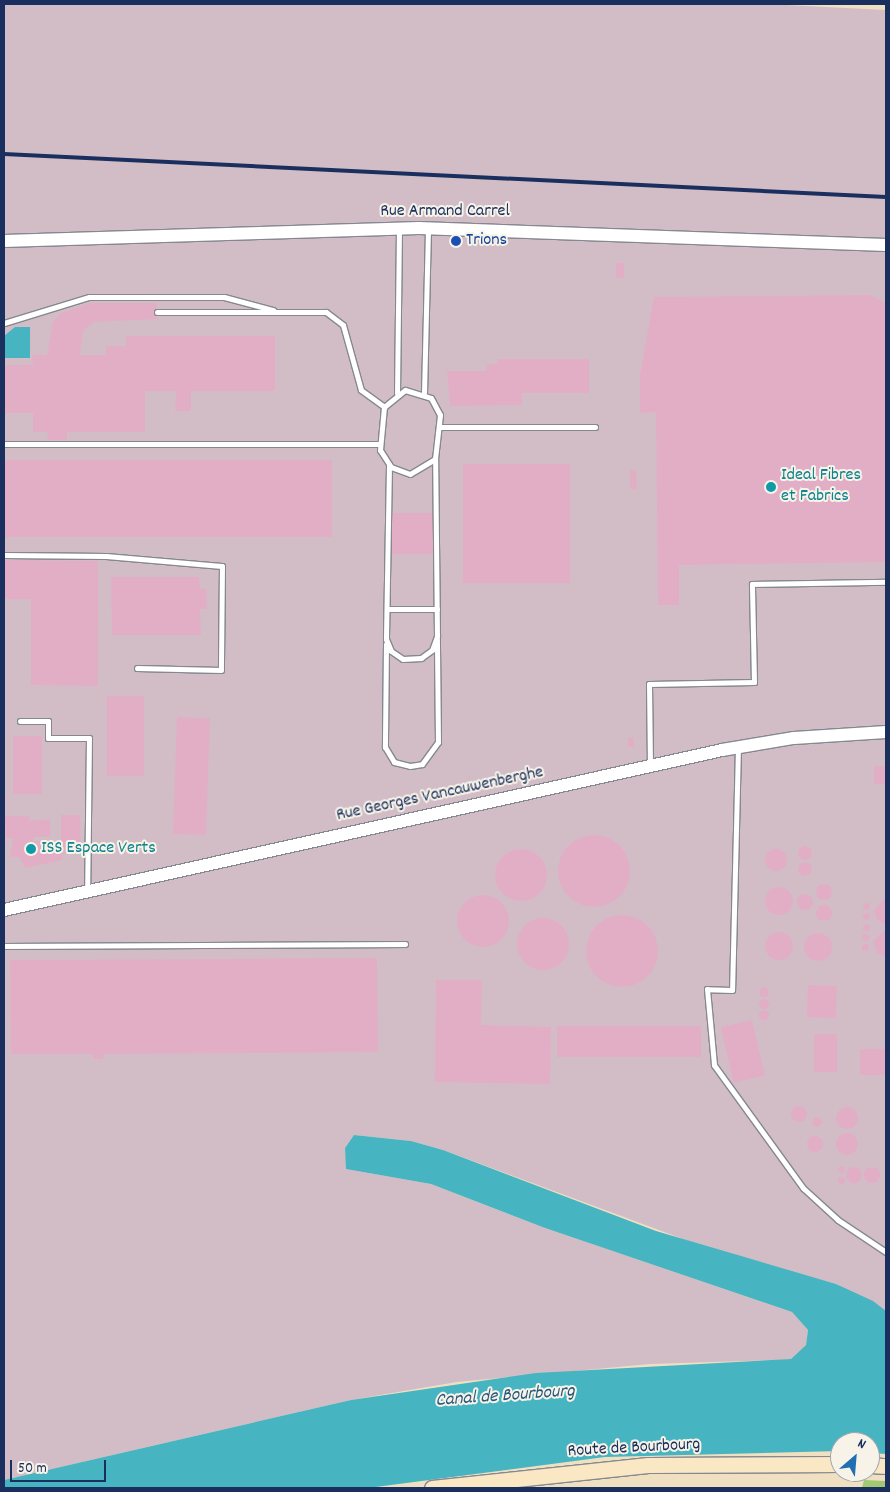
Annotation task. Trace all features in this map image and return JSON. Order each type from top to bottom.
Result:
[{"type":"main road","name":"Route de Bourbourg","points":[[432,1488],[616,1467],[830,1464]]},
{"type":"street","name":"Rue Armand Carrel","points":[[4,242],[428,228],[886,245]]},
{"type":"street","name":"Rue Georges Vancauwenberghe","points":[[4,910],[738,747],[801,737],[886,732]]},
{"type":"lane","points":[[397,394],[400,228]]},
{"type":"lane","points":[[424,393],[428,228]]},
{"type":"lane","points":[[4,322],[89,297],[224,297],[278,312]]},
{"type":"lane","points":[[157,312],[326,312],[337,318],[343,325],[361,390],[384,407]]},
{"type":"lane","points":[[424,393],[437,405],[440,427],[435,459],[438,742],[422,764],[410,766],[394,762],[385,747],[389,465],[380,444],[384,407],[397,394],[424,393]]},
{"type":"lane","points":[[440,427],[595,427]]},
{"type":"lane","points":[[4,444],[380,444]]},
{"type":"lane","points":[[389,465],[410,474],[435,459]]},
{"type":"lane","points":[[4,555],[106,556],[222,566],[221,670],[136,668]]},
{"type":"lane","points":[[650,766],[649,684],[754,682],[752,584],[886,582]]},
{"type":"lane","points":[[387,609],[437,609]]},
{"type":"lane","points":[[386,639],[391,651],[402,659],[421,658],[432,650],[437,636]]},
{"type":"lane","points":[[20,721],[48,721],[48,738],[89,738],[87,892]]},
{"type":"lane","points":[[738,747],[732,990],[707,989],[714,1065],[803,1188],[838,1220],[886,1252]]},
{"type":"lane","points":[[4,946],[404,944]]},
{"type":"shaded area","points":[[4,4],[766,4],[886,10],[886,1311],[836,1284],[718,1252],[443,1150],[411,1141],[354,1135],[345,1148],[347,1169],[431,1184],[545,1228],[792,1312],[808,1330],[806,1345],[791,1359],[650,1364],[457,1382],[351,1400],[4,1480]]},
{"type":"green space","points":[[886,1481],[886,1488],[862,1488],[864,1482]]},
{"type":"water","points":[[15,327],[30,327],[30,358],[4,358],[4,336]]},
{"type":"water","name":"Canal de Bourbourg","points":[[354,1135],[411,1141],[443,1150],[656,1231],[836,1284],[873,1301],[886,1311],[886,1454],[880,1454],[880,1432],[830,1432],[830,1451],[605,1457],[368,1488],[4,1488],[4,1480],[351,1400],[536,1373],[791,1359],[806,1345],[808,1330],[792,1312],[545,1228],[431,1184],[346,1169],[345,1148]]},
{"type":"building","points":[[616,263],[624,263],[624,278],[616,278]]},
{"type":"building","name":"Ideal Fibres et Fabrics","points":[[870,295],[886,303],[886,562],[679,565],[679,605],[658,605],[656,412],[640,413],[640,375],[654,297]]},
{"type":"building","points":[[89,303],[157,303],[157,319],[94,322],[83,331],[80,355],[106,355],[106,346],[126,346],[126,336],[275,336],[275,391],[191,391],[191,411],[175,411],[176,391],[145,391],[145,432],[67,432],[67,440],[48,440],[47,432],[33,432],[33,413],[4,413],[4,365],[33,365],[32,355],[47,355],[53,322],[61,313]]},
{"type":"building","points":[[498,359],[589,359],[589,393],[522,393],[522,405],[450,406],[447,371],[487,371],[487,364],[498,364]]},
{"type":"building","points":[[4,460],[332,460],[332,537],[4,537]]},
{"type":"building","points":[[463,464],[570,464],[570,583],[463,583]]},
{"type":"building","points":[[630,470],[636,470],[637,489],[630,489]]},
{"type":"building","points":[[390,513],[433,513],[433,554],[390,554]]},
{"type":"building","points":[[4,560],[98,561],[98,686],[31,685],[31,599],[4,599]]},
{"type":"building","points":[[111,577],[199,577],[200,589],[206,588],[207,609],[200,609],[201,635],[112,635]]},
{"type":"building","points":[[107,696],[144,696],[144,776],[107,776]]},
{"type":"building","points":[[177,717],[210,718],[206,835],[173,834]]},
{"type":"building","points":[[13,736],[42,736],[42,794],[13,794]]},
{"type":"building","points":[[633,737],[634,747],[628,747],[628,738]]},
{"type":"building","points":[[874,766],[886,766],[886,784],[874,784]]},
{"type":"building","points":[[61,815],[80,815],[81,853],[62,854],[62,860],[25,868],[19,857],[10,857],[13,838],[6,838],[5,816],[29,816],[29,821],[50,819],[50,837],[33,837],[33,841],[55,841],[55,849],[61,849]]},
{"type":"building","points":[[594,835],[614,841],[624,851],[630,871],[624,891],[614,901],[594,907],[574,901],[564,891],[558,871],[564,851],[574,841]]},
{"type":"building","points":[[805,846],[810,848],[812,853],[810,858],[805,860],[800,858],[798,853],[800,848]]},
{"type":"building","points":[[521,849],[531,851],[539,857],[545,865],[547,875],[545,885],[539,893],[531,899],[521,901],[511,899],[503,893],[497,885],[495,875],[497,865],[503,857],[511,851]]},
{"type":"building","points":[[772,849],[780,849],[787,856],[787,864],[780,871],[772,871],[765,864],[765,856]]},
{"type":"building","points":[[805,862],[810,864],[812,869],[810,874],[805,876],[800,874],[798,869],[800,864]]},
{"type":"building","points":[[824,884],[830,886],[832,892],[830,898],[824,900],[818,898],[816,892],[818,886]]},
{"type":"building","points":[[779,887],[789,891],[793,901],[789,911],[779,915],[769,911],[765,901],[769,891]]},
{"type":"building","points":[[805,894],[811,896],[813,902],[811,908],[805,910],[799,908],[797,902],[799,896]]},
{"type":"building","points":[[483,895],[493,897],[501,903],[507,911],[509,921],[507,931],[501,939],[493,945],[483,947],[473,945],[465,939],[459,931],[457,921],[459,911],[465,903],[473,897]]},
{"type":"building","points":[[886,897],[886,925],[877,920],[874,910]]},
{"type":"building","points":[[866,902],[870,906],[866,910],[862,906]]},
{"type":"building","points":[[824,905],[830,907],[832,913],[830,919],[824,921],[818,919],[816,913],[818,907]]},
{"type":"building","points":[[866,912],[870,916],[866,920],[862,916]]},
{"type":"building","points":[[622,915],[642,921],[652,931],[658,951],[652,971],[642,981],[622,987],[602,981],[592,971],[586,951],[592,931],[602,921]]},
{"type":"building","points":[[543,918],[553,920],[561,926],[567,934],[569,944],[567,954],[561,962],[553,968],[543,970],[533,968],[525,962],[519,954],[517,944],[519,934],[525,926],[533,920]]},
{"type":"building","points":[[866,923],[870,927],[866,931],[862,927]]},
{"type":"building","points":[[886,929],[886,957],[877,953],[873,941]]},
{"type":"building","points":[[779,932],[789,936],[793,946],[789,956],[779,960],[769,956],[765,946],[769,936]]},
{"type":"building","points":[[818,933],[828,937],[832,947],[828,957],[818,961],[808,957],[804,947],[808,937]]},
{"type":"building","points":[[865,933],[869,937],[865,941],[861,937]]},
{"type":"building","points":[[865,943],[869,947],[865,951],[861,947]]},
{"type":"building","points":[[377,958],[378,1052],[104,1054],[103,1059],[93,1059],[93,1054],[11,1054],[10,960]]},
{"type":"building","points":[[436,980],[482,980],[481,1025],[551,1027],[550,1084],[435,1082]]},
{"type":"building","points":[[808,985],[837,986],[836,1018],[807,1017]]},
{"type":"building","points":[[762,987],[766,987],[769,992],[766,997],[762,997],[759,994],[759,990]]},
{"type":"building","points":[[762,999],[766,999],[769,1004],[768,1008],[762,1009],[759,1006],[759,1002]]},
{"type":"building","points":[[762,1010],[766,1010],[769,1015],[768,1019],[762,1020],[759,1017],[759,1013]]},
{"type":"building","points":[[752,1020],[765,1076],[734,1083],[721,1027]]},
{"type":"building","points":[[557,1026],[701,1026],[701,1057],[557,1057]]},
{"type":"building","points":[[814,1034],[837,1034],[837,1072],[814,1072]]},
{"type":"building","points":[[860,1049],[886,1049],[886,1075],[860,1075]]},
{"type":"building","points":[[799,1106],[805,1108],[807,1114],[805,1120],[799,1122],[793,1120],[791,1114],[793,1108]]},
{"type":"building","points":[[843,1107],[851,1107],[858,1114],[858,1122],[851,1129],[843,1129],[836,1122],[836,1114]]},
{"type":"building","points":[[815,1117],[819,1117],[822,1122],[819,1127],[815,1127],[812,1124],[812,1120]]},
{"type":"building","points":[[843,1133],[851,1133],[858,1140],[858,1148],[851,1155],[843,1155],[836,1148],[836,1140]]},
{"type":"building","points":[[815,1136],[821,1138],[823,1144],[821,1150],[815,1152],[809,1150],[807,1144],[809,1138]]},
{"type":"building","points":[[841,1165],[845,1169],[841,1173],[837,1169]]},
{"type":"building","points":[[854,1167],[860,1169],[862,1175],[860,1181],[854,1183],[848,1181],[846,1175],[848,1169]]},
{"type":"building","points":[[872,1167],[878,1169],[880,1175],[878,1181],[872,1183],[866,1181],[864,1175],[866,1169]]},
{"type":"building","points":[[841,1176],[845,1180],[841,1184],[837,1180]]},
{"type":"railway","points":[[4,154],[886,197]]},
{"type":"place","name":"Trions","points":[[456,241]]},
{"type":"place","name":"Ideal Fibres et Fabrics","points":[[771,487]]},
{"type":"place","name":"ISS Espace Verts","points":[[31,849]]}]
